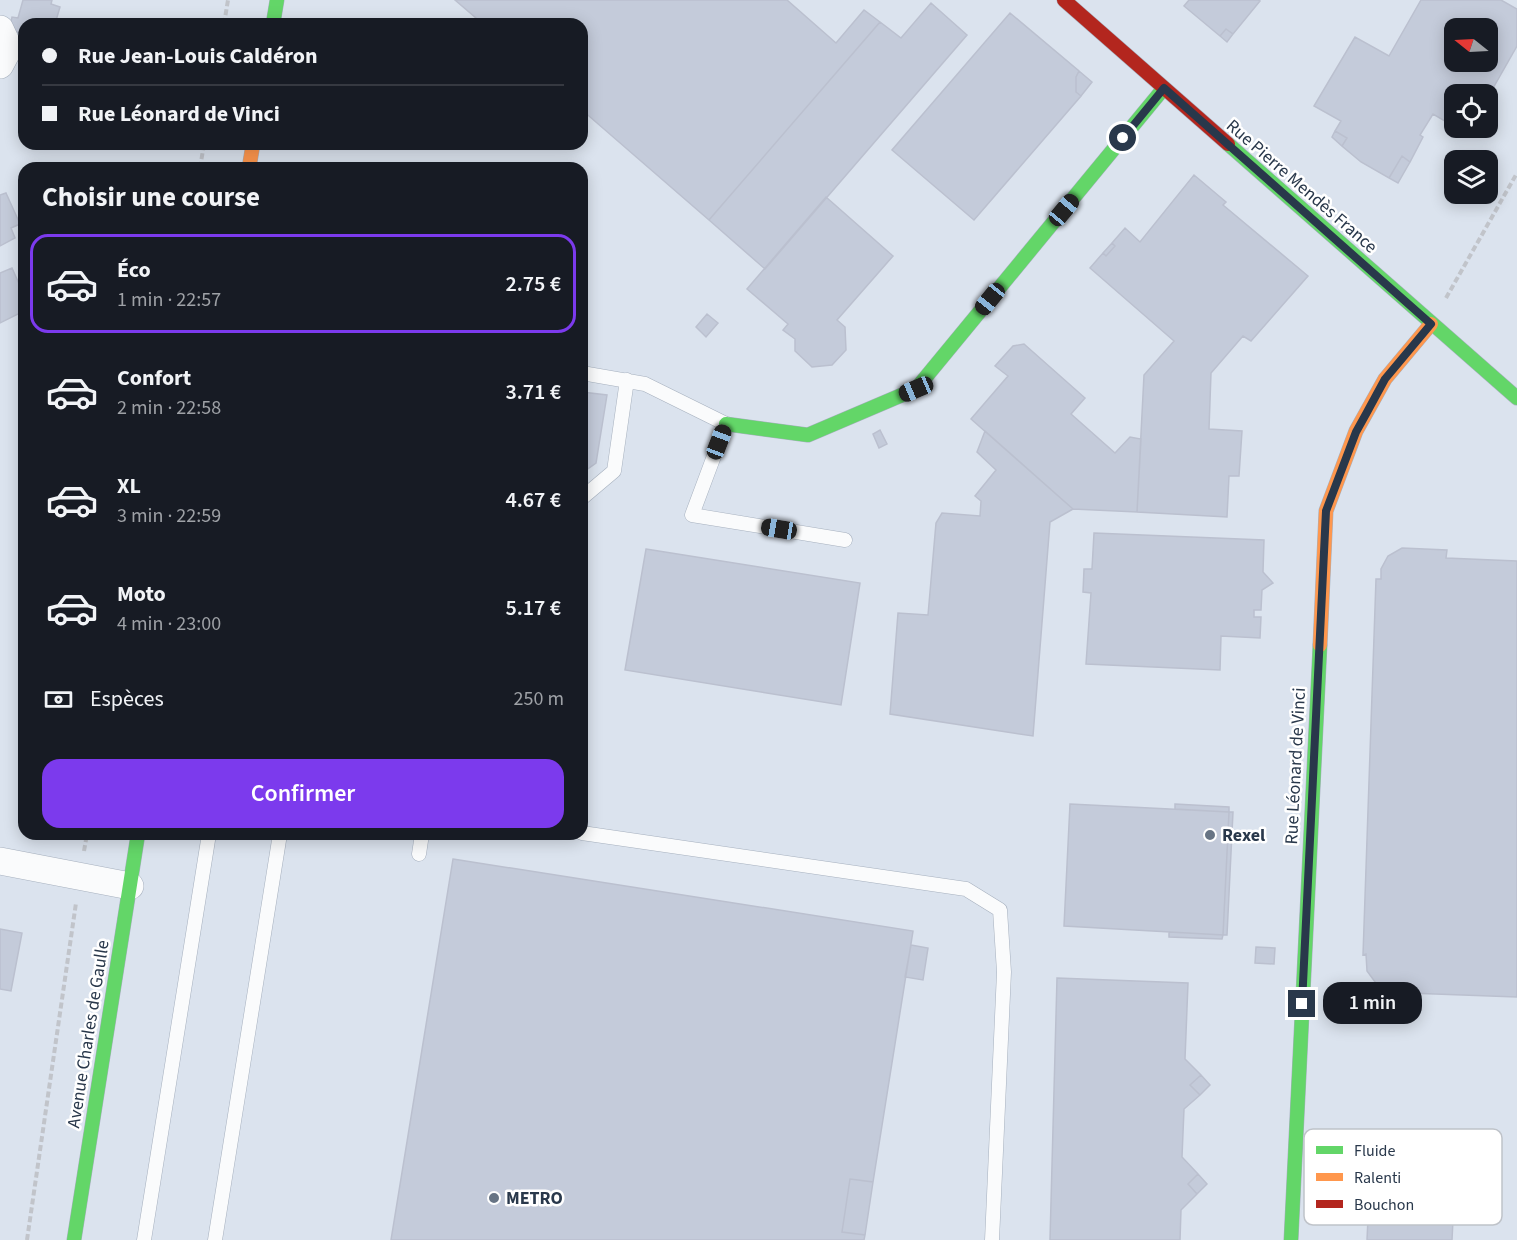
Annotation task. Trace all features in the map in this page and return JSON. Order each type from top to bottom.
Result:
[{"type":"street","points":[[274,18],[277,0]]},
{"type":"street","name":"Rue Pierre Mendès France","points":[[1064,0],[1517,398]]},
{"type":"street","points":[[0,29],[9,48],[0,65]]},
{"type":"street","points":[[726,424],[808,435],[916,389],[1164,88]]},
{"type":"street","name":"Rue Léonard de Vinci","points":[[1292,1240],[1326,511],[1361,423],[1385,379],[1431,324]]},
{"type":"street","name":"Avenue Charles de Gaulle","points":[[74,1240],[137,840]]},
{"type":"street","points":[[0,861],[130,886]]},
{"type":"lane","points":[[588,374],[645,384],[726,424],[692,515],[845,540]]},
{"type":"lane","points":[[588,493],[614,471],[627,380]]},
{"type":"lane","points":[[588,834],[966,889],[1000,910],[1004,972],[992,1240]]},
{"type":"lane","points":[[144,1240],[208,840]]},
{"type":"lane","points":[[215,1240],[279,840]]},
{"type":"lane","points":[[419,854],[421,840]]},
{"type":"path","points":[[225,18],[228,0]]},
{"type":"path","points":[[1431,324],[1517,173]]},
{"type":"path","points":[[27,1240],[86,840]]},
{"type":"building","points":[[23,0],[52,0],[51,4],[60,7],[57,18],[18,18]]},
{"type":"building","points":[[455,0],[787,0],[836,43],[864,10],[880,22],[709,220],[588,115],[588,18],[476,18]]},
{"type":"building","points":[[1189,0],[1260,1],[1233,34],[1226,29],[1220,36],[1184,6]]},
{"type":"building","points":[[1421,0],[1501,0],[1517,9],[1517,46],[1495,84],[1444,84],[1444,120],[1433,114],[1420,135],[1423,137],[1410,162],[1402,156],[1389,178],[1361,162],[1342,146],[1347,138],[1335,131],[1341,121],[1314,106],[1355,37],[1389,56]]},
{"type":"building","points":[[931,3],[967,35],[765,269],[709,220],[880,22],[901,38]]},
{"type":"building","points":[[1010,13],[1079,71],[1076,77],[1076,92],[1081,96],[974,220],[892,150]]},
{"type":"building","points":[[12,17],[18,18],[18,32],[9,30]]},
{"type":"building","points":[[1226,29],[1233,34],[1227,42],[1220,36]]},
{"type":"building","points":[[1079,71],[1092,82],[1081,96],[1076,92],[1076,77]]},
{"type":"building","points":[[1335,131],[1347,138],[1342,146],[1332,137]]},
{"type":"building","points":[[1402,156],[1410,162],[1398,183],[1389,178]]},
{"type":"building","points":[[1194,175],[1226,202],[1223,205],[1308,276],[1251,341],[1243,336],[1211,373],[1209,429],[1242,431],[1239,476],[1229,476],[1227,517],[1137,512],[1144,375],[1174,341],[1090,268],[1103,253],[1106,256],[1115,246],[1112,243],[1125,228],[1140,242]]},
{"type":"building","points":[[6,193],[18,220],[18,225],[11,228],[15,238],[0,246],[0,195]]},
{"type":"building","points":[[826,197],[893,256],[837,320],[845,327],[846,350],[832,365],[812,367],[795,351],[795,339],[783,330],[788,324],[747,289]]},
{"type":"building","points":[[1112,243],[1115,246],[1106,256],[1103,253]]},
{"type":"building","points":[[12,268],[18,282],[18,314],[0,323],[0,273]]},
{"type":"building","points":[[707,314],[718,323],[706,337],[696,327]]},
{"type":"building","points":[[1024,344],[1085,398],[1071,414],[1115,453],[1130,437],[1141,439],[1137,512],[1073,509],[971,419],[1008,376],[995,366],[1013,346]]},
{"type":"building","points":[[588,393],[607,395],[596,463],[588,469]]},
{"type":"building","points":[[880,430],[887,444],[879,448],[873,434]]},
{"type":"building","points":[[985,431],[1073,509],[1050,522],[1033,736],[890,714],[898,613],[928,615],[936,523],[942,513],[980,516],[981,501],[975,496],[996,470],[977,452]]},
{"type":"building","points":[[1094,533],[1264,540],[1263,572],[1273,583],[1262,590],[1261,610],[1254,610],[1254,617],[1261,617],[1260,638],[1221,636],[1220,670],[1086,664],[1091,593],[1083,592],[1084,569],[1092,569]]},
{"type":"building","points":[[1402,548],[1447,550],[1446,558],[1517,561],[1517,997],[1408,993],[1409,987],[1394,987],[1389,991],[1378,986],[1367,971],[1366,954],[1363,955],[1376,579],[1381,579],[1381,569],[1388,556]]},
{"type":"building","points":[[646,549],[860,583],[841,705],[625,670]]},
{"type":"building","points":[[1070,804],[1229,812],[1223,935],[1064,926]]},
{"type":"building","points":[[1175,804],[1229,807],[1229,812],[1175,809]]},
{"type":"building","points":[[1229,812],[1233,812],[1227,935],[1223,935]]},
{"type":"building","points":[[453,859],[913,931],[873,1182],[850,1179],[842,1232],[865,1235],[864,1240],[391,1240]]},
{"type":"building","points":[[0,929],[22,933],[11,991],[0,989]]},
{"type":"building","points":[[1169,932],[1223,935],[1222,939],[1169,937]]},
{"type":"building","points":[[911,945],[928,948],[923,980],[905,977]]},
{"type":"building","points":[[1256,947],[1275,948],[1274,964],[1255,963]]},
{"type":"building","points":[[1057,978],[1188,983],[1185,1059],[1201,1075],[1190,1085],[1200,1095],[1184,1109],[1182,1157],[1198,1174],[1188,1184],[1197,1194],[1181,1210],[1180,1240],[1050,1240]]},
{"type":"building","points":[[1201,1075],[1210,1085],[1200,1095],[1190,1085]]},
{"type":"building","points":[[1198,1174],[1207,1184],[1197,1194],[1188,1184]]},
{"type":"building","points":[[850,1179],[873,1182],[865,1235],[842,1232]]},
{"type":"building","points":[[1368,1225],[1453,1225],[1452,1240],[1367,1240]]},
{"type":"traffic: fast","points":[[274,18],[277,0]]},
{"type":"traffic: fast","points":[[726,424],[808,435],[916,389],[1164,88]]},
{"type":"traffic: fast","points":[[1228,144],[1517,398]]},
{"type":"traffic: fast","points":[[1291,1240],[1320,645]]},
{"type":"traffic: fast","points":[[74,1240],[137,840]]},
{"type":"traffic: slow","points":[[250,162],[252,150]]},
{"type":"traffic: slow","points":[[1320,645],[1326,511],[1356,431],[1385,379],[1431,324]]},
{"type":"traffic: jam","points":[[1064,0],[1228,144]]},
{"type":"place","name":"Rexel","points":[[1210,835]]},
{"type":"place","name":"METRO","points":[[494,1198]]},
{"type":"route","points":[[1123,138],[1164,88],[1431,324],[1385,379],[1356,432],[1326,511],[1302,1004]]}]
